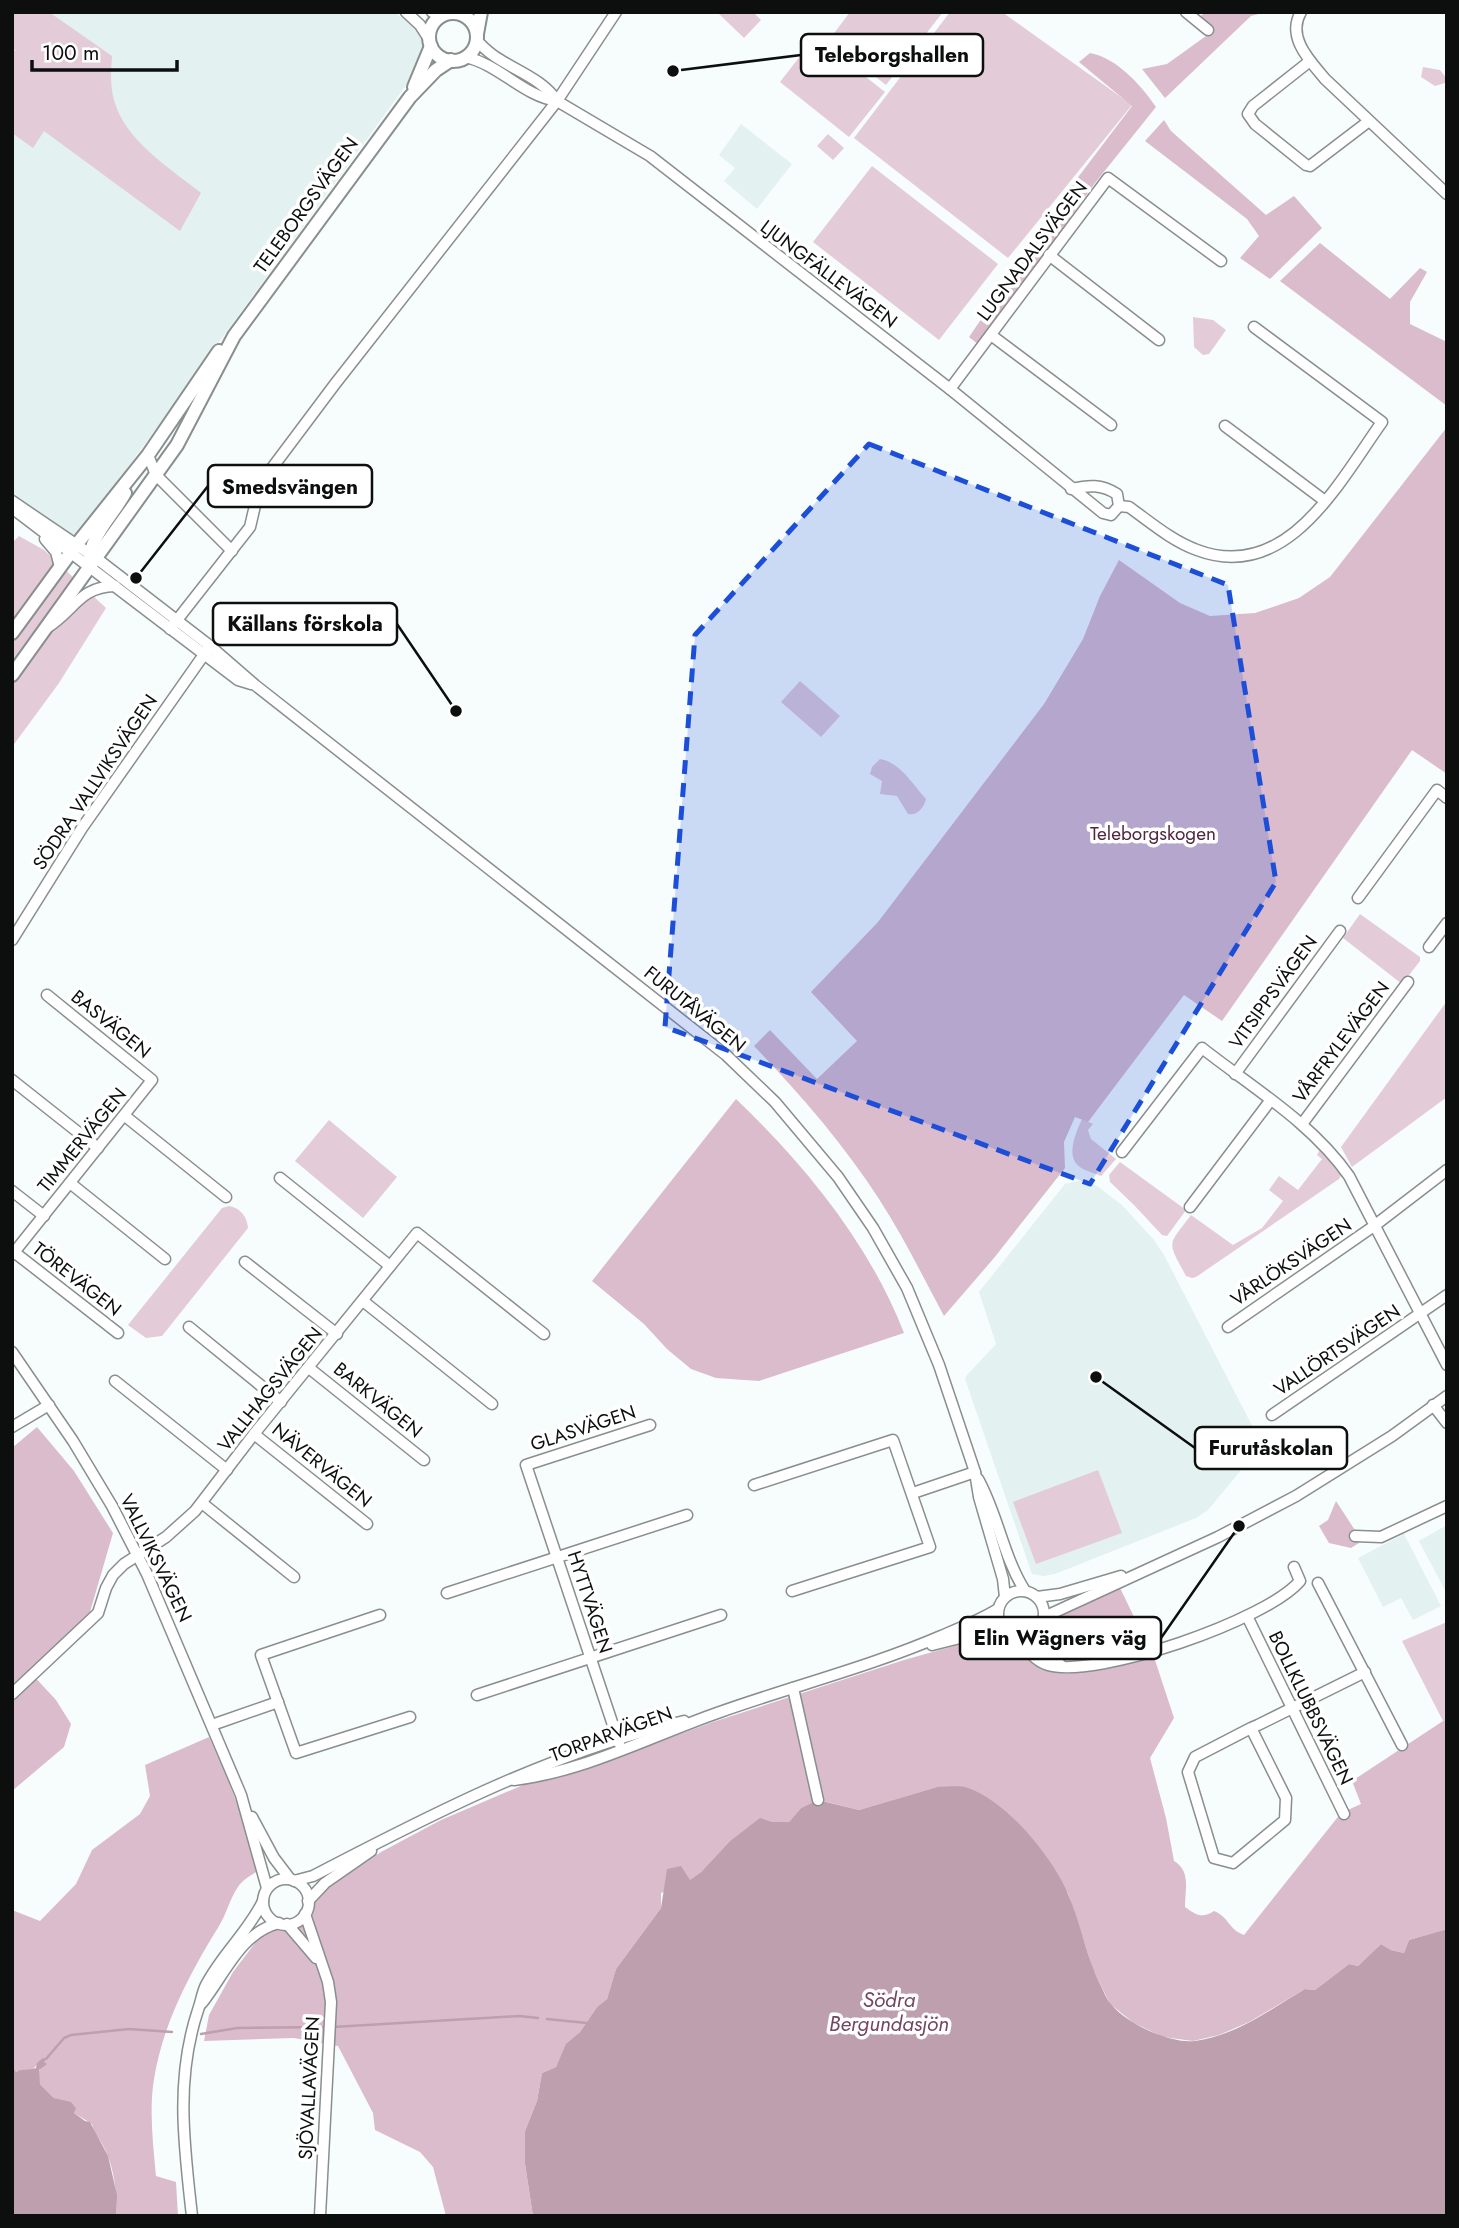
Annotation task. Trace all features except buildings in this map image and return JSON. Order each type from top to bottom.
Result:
[{"type":"main road","points":[[477,37],[470,20],[447,13],[432,25],[430,42],[438,55],[451,60],[465,57],[473,49],[477,37],[481,12]]},
{"type":"main road","name":"TELEBORGSVÄGEN","points":[[410,97],[430,42]]},
{"type":"main road","name":"TELEBORGSVÄGEN","points":[[12,675],[91,559],[177,445],[234,336],[410,97],[436,70],[451,60]]},
{"type":"main road","name":"TELEBORGSVÄGEN","points":[[12,633],[74,548],[148,455],[220,349],[234,336]]},
{"type":"main road","name":"TELEBORGSVÄGEN","points":[[91,559],[93,541],[117,509],[148,455]]},
{"type":"street","points":[[406,12],[420,25],[430,42]]},
{"type":"street","points":[[174,625],[250,527],[260,484],[557,101],[616,12]]},
{"type":"street","points":[[1186,12],[1208,30]]},
{"type":"street","points":[[1301,12],[1295,31],[1310,61],[1325,79],[1447,194]]},
{"type":"street","name":"LJUNGFÄLLEVÄGEN","points":[[477,37],[491,54],[550,90],[557,101]]},
{"type":"street","name":"LJUNGFÄLLEVÄGEN","points":[[465,57],[496,69],[544,99],[557,101],[650,156],[950,389],[1103,513],[1111,515],[1119,506]]},
{"type":"street","points":[[1310,61],[1253,106],[1248,114],[1255,124],[1310,166],[1319,162],[1369,121]]},
{"type":"street","name":"LUGNADALSVÄGEN","points":[[950,389],[1108,178],[1221,261]]},
{"type":"street","points":[[1049,255],[1159,340]]},
{"type":"street","points":[[1071,489],[1088,485],[1104,486],[1117,495],[1119,506],[1129,507],[1195,550],[1214,555],[1250,555],[1269,549],[1300,530],[1325,501],[1382,422],[1254,327]]},
{"type":"street","points":[[991,335],[1111,425]]},
{"type":"street","points":[[1225,426],[1325,501]]},
{"type":"street","points":[[148,455],[156,475],[232,551]]},
{"type":"street","points":[[12,501],[74,548]]},
{"type":"street","points":[[12,508],[74,548]]},
{"type":"street","points":[[29,520],[54,548],[60,567]]},
{"type":"street","name":"FURUTÅVÄGEN","points":[[74,548],[207,651],[238,680],[255,685],[726,1055],[775,1102],[838,1177],[873,1228],[907,1288],[939,1365],[975,1472],[979,1497],[1003,1580],[1004,1597]]},
{"type":"street","name":"FURUTÅVÄGEN","points":[[91,559],[115,586],[174,625]]},
{"type":"street","points":[[45,629],[63,617],[85,593],[97,587],[115,586]]},
{"type":"street","name":"SÖDRA VALLVIKSVÄGEN","points":[[12,940],[82,828],[207,651]]},
{"type":"street","points":[[1358,898],[1437,790],[1447,797]]},
{"type":"street","points":[[1429,947],[1447,923]]},
{"type":"street","name":"VITSIPPSVÄGEN","points":[[1236,1074],[1340,931]]},
{"type":"street","name":"VÅRFRYLEVÄGEN","points":[[1302,1124],[1408,982]]},
{"type":"street","name":"BASVÄGEN","points":[[47,995],[152,1080]]},
{"type":"street","points":[[1122,1152],[1202,1048],[1302,1124],[1334,1154],[1349,1177],[1447,1365]]},
{"type":"street","points":[[12,1080],[98,1148]]},
{"type":"street","name":"TIMMERVÄGEN","points":[[13,1254],[152,1080]]},
{"type":"street","points":[[1190,1208],[1270,1101]]},
{"type":"street","points":[[125,1116],[226,1197]]},
{"type":"street","name":"VÅRLÖKSVÄGEN","points":[[1228,1327],[1374,1226],[1447,1170]]},
{"type":"street","points":[[280,1178],[390,1266]]},
{"type":"street","points":[[69,1183],[165,1259]]},
{"type":"street","points":[[12,1191],[44,1216]]},
{"type":"street","name":"VALLHAGSVÄGEN","points":[[12,1694],[98,1613],[113,1575],[136,1554],[166,1537],[195,1511],[417,1233],[544,1334]]},
{"type":"street","name":"TÖREVÄGEN","points":[[13,1254],[118,1333]]},
{"type":"street","points":[[245,1262],[337,1334]]},
{"type":"street","name":"VALLÖRTSVÄGEN","points":[[1272,1415],[1447,1295]]},
{"type":"street","points":[[363,1301],[492,1404]]},
{"type":"street","points":[[189,1327],[281,1402]]},
{"type":"street","name":"VALLVIKSVÄGEN","points":[[12,1352],[49,1405],[112,1506],[184,1658],[241,1795],[274,1858],[292,1880]]},
{"type":"street","name":"BARKVÄGEN","points":[[309,1368],[424,1460]]},
{"type":"street","points":[[115,1381],[227,1470]]},
{"type":"street","points":[[1037,1597],[1075,1590],[1158,1563],[1218,1537],[1296,1496],[1392,1436],[1447,1396]]},
{"type":"street","points":[[12,1427],[49,1405]]},
{"type":"street","points":[[1433,1405],[1447,1423]]},
{"type":"street","name":"GLASVÄGEN","points":[[526,1465],[650,1425]]},
{"type":"street","name":"NÄVERVÄGEN","points":[[254,1434],[367,1524]]},
{"type":"street","points":[[754,1485],[894,1440],[930,1547],[792,1591]]},
{"type":"street","name":"HYTTVÄGEN","points":[[526,1465],[622,1751]]},
{"type":"street","points":[[913,1493],[975,1472]]},
{"type":"street","name":"FURUTÅVÄGEN","points":[[975,1472],[987,1494],[1009,1560],[1025,1591]]},
{"type":"street","points":[[202,1503],[294,1577]]},
{"type":"street","points":[[1355,1536],[1381,1537],[1447,1506]]},
{"type":"street","points":[[447,1593],[687,1515]]},
{"type":"street","points":[[1017,1636],[1030,1634],[1042,1621],[1131,1579],[1158,1563]]},
{"type":"street","points":[[1062,1666],[1049,1656],[1042,1644],[1042,1604],[1037,1597],[1025,1591],[1012,1592],[1004,1597],[998,1609],[998,1618],[1005,1630],[1017,1636],[1039,1661],[1050,1666],[1062,1666],[1083,1666],[1133,1658],[1247,1616],[1294,1588],[1300,1581],[1294,1567]]},
{"type":"street","points":[[1318,1583],[1402,1745]]},
{"type":"street","name":"TORPARVÄGEN","points":[[514,1780],[539,1777],[622,1751],[717,1713],[905,1651],[998,1609]]},
{"type":"street","points":[[380,1615],[261,1655],[296,1753],[410,1717]]},
{"type":"street","points":[[477,1695],[589,1656],[721,1615]]},
{"type":"street","name":"BOLLKLUBBSVÄGEN","points":[[1247,1616],[1344,1814]]},
{"type":"street","name":"TORPARVÄGEN","points":[[905,1651],[980,1633],[1005,1630]]},
{"type":"street","points":[[1251,1728],[1286,1798],[1285,1820],[1233,1863],[1214,1858],[1188,1772],[1195,1757],[1251,1728],[1365,1672]]},
{"type":"street","points":[[793,1688],[818,1800]]},
{"type":"street","points":[[212,1725],[278,1702]]},
{"type":"street","name":"TORPARVÄGEN","points":[[292,1880],[313,1876],[410,1826],[538,1767],[617,1739],[717,1713]]},
{"type":"street","name":"VALLVIKSVÄGEN","points":[[241,1795],[267,1888]]},
{"type":"street","name":"TORPARVÄGEN","points":[[308,1901],[331,1879],[410,1826]]},
{"type":"street","points":[[192,2216],[182,2134],[184,2077],[192,2028],[205,1986],[259,1910],[267,1888],[277,1880],[292,1880],[304,1889],[308,1901],[304,1914],[298,1920],[267,1926],[241,1948],[200,2006]]},
{"type":"street","points":[[263,1901],[267,1915],[283,1924]]},
{"type":"street","name":"SJÖVALLAVÄGEN","points":[[304,1914],[328,1982],[331,2002],[320,2216]]},
{"type":"street","name":"SJÖVALLAVÄGEN","points":[[283,1924],[321,1964]]},
{"type":"highlighted area","points":[[869,444],[1228,585],[1276,882],[1090,1184],[665,1027],[695,635]]},
{"type":"shaded area","points":[[12,12],[394,12],[418,29],[423,40],[424,49],[420,61],[407,84],[115,485],[77,544],[12,501]]},
{"type":"shaded area","points":[[12,12],[49,12],[112,56],[114,100],[128,128],[150,153],[201,193],[180,231],[44,131],[33,148],[12,133],[12,51],[16,51],[12,48]]},
{"type":"shaded area","points":[[717,12],[753,12],[761,20],[744,38]]},
{"type":"shaded area","points":[[850,12],[943,12],[886,85],[829,40]]},
{"type":"shaded area","points":[[950,12],[1002,12],[1132,105],[1008,258],[854,138]]},
{"type":"shaded area","points":[[815,37],[885,92],[849,137],[780,82]]},
{"type":"shaded area","points":[[1423,67],[1440,70],[1447,79],[1447,85],[1445,83],[1435,86],[1421,77]]},
{"type":"shaded area","points":[[741,124],[792,164],[757,209],[724,181],[735,168],[719,155]]},
{"type":"shaded area","points":[[828,134],[844,148],[833,160],[817,146]]},
{"type":"shaded area","points":[[872,166],[998,264],[939,340],[813,242]]},
{"type":"shaded area","points":[[1193,317],[1213,320],[1226,330],[1209,354],[1203,355],[1194,347]]},
{"type":"shaded area","points":[[19,536],[44,550],[106,608],[59,683],[12,747],[12,543]]},
{"type":"shaded area","points":[[800,681],[840,716],[821,737],[781,702]]},
{"type":"shaded area","points":[[880,759],[900,769],[926,799],[918,812],[908,814],[897,796],[880,794],[882,781],[870,774],[872,767]]},
{"type":"shaded area","points":[[1360,914],[1420,957],[1420,961],[1402,984],[1343,938]]},
{"type":"shaded area","points":[[1447,1001],[1447,1097],[1352,1167],[1341,1147]]},
{"type":"shaded area","points":[[1082,1119],[1093,1124],[1088,1130],[1091,1139],[1116,1159],[1101,1176],[1080,1167],[1073,1157],[1073,1144]]},
{"type":"shaded area","points":[[329,1120],[397,1177],[363,1218],[295,1161]]},
{"type":"shaded area","points":[[1319,1151],[1324,1151],[1342,1174],[1339,1179],[1196,1277],[1186,1276],[1172,1244],[1191,1215],[1233,1245],[1262,1228],[1283,1201],[1269,1190],[1279,1176],[1298,1190],[1322,1159],[1317,1155]]},
{"type":"shaded area","points":[[1120,1162],[1186,1210],[1167,1236],[1162,1235],[1110,1182],[1109,1175]]},
{"type":"shaded area","points":[[1082,1180],[1097,1186],[1122,1205],[1154,1240],[1262,1445],[1208,1510],[1196,1518],[1055,1574],[1043,1576],[1032,1574],[965,1379],[996,1344],[979,1292],[1065,1184]]},
{"type":"shaded area","points":[[229,1206],[242,1213],[248,1228],[162,1336],[146,1338],[128,1325],[222,1208]]},
{"type":"shaded area","points":[[1098,1470],[1122,1533],[1036,1564],[1013,1502]]},
{"type":"shaded area","points":[[1447,1525],[1447,1594],[1419,1541]]},
{"type":"shaded area","points":[[1404,1534],[1441,1606],[1413,1620],[1401,1598],[1383,1607],[1358,1558]]},
{"type":"shaded area","points":[[1447,1622],[1447,1721],[1443,1721],[1402,1641]]},
{"type":"green space","points":[[1206,12],[1266,12],[1251,16],[1165,98],[1142,69],[1167,64],[1213,31],[1198,18]]},
{"type":"green space","points":[[1090,53],[1119,66],[1156,107],[1095,183],[979,345],[969,337],[1079,176],[1132,106],[1079,62]]},
{"type":"green space","points":[[1164,120],[1171,131],[1266,215],[1294,196],[1322,228],[1270,279],[1240,258],[1259,236],[1247,219],[1145,141]]},
{"type":"green space","points":[[1320,243],[1390,299],[1420,268],[1427,272],[1410,302],[1410,324],[1447,342],[1447,406],[1280,281]]},
{"type":"green space","name":"Teleborgskogen","points":[[1447,427],[1447,774],[1412,750],[1222,1021],[1184,995],[1088,1122],[1075,1117],[1064,1142],[1065,1168],[944,1316],[896,1227],[851,1158],[788,1082],[754,1046],[770,1030],[817,1079],[857,1041],[811,992],[878,922],[1044,704],[1083,639],[1100,596],[1119,560],[1180,603],[1210,616],[1255,613],[1299,598],[1330,577]]},
{"type":"green space","points":[[736,1099],[762,1124],[833,1207],[873,1268],[904,1333],[759,1381],[716,1378],[691,1369],[667,1349],[644,1324],[592,1281]]},
{"type":"green space","points":[[37,1427],[74,1471],[113,1533],[90,1612],[29,1671],[56,1700],[71,1724],[64,1747],[12,1791],[12,1448]]},
{"type":"green space","points":[[1336,1501],[1362,1541],[1351,1548],[1329,1543],[1319,1526],[1328,1520]]},
{"type":"green space","points":[[1120,1588],[1155,1660],[1174,1718],[1150,1758],[1174,1861],[1185,1875],[1185,1907],[1199,1915],[1214,1911],[1244,1935],[1341,1813],[1361,1804],[1352,1781],[1443,1721],[1447,1721],[1447,1929],[1409,1940],[1404,1953],[1381,1944],[1358,1966],[1349,1964],[1315,1990],[1305,1989],[1249,2022],[1219,2035],[1193,2041],[1163,2037],[1134,2023],[1110,2004],[1093,1969],[1068,1893],[968,1788],[937,1787],[859,1810],[819,1800],[801,1808],[789,1822],[772,1822],[729,1842],[689,1881],[661,1893],[661,1908],[616,1969],[607,1999],[597,2007],[580,2032],[567,2044],[556,2067],[542,2073],[537,2101],[525,2131],[525,2164],[533,2216],[446,2216],[433,2167],[420,2152],[375,2130],[373,2113],[338,2046],[294,2038],[204,2041],[209,2015],[233,1972],[258,1939],[272,1930],[300,1925],[310,1916],[314,1901],[325,1888],[381,1852],[441,1820],[523,1785],[612,1759],[713,1722],[904,1660],[990,1636],[1025,1641],[1034,1638],[1057,1615]]},
{"type":"green space","points":[[209,1737],[237,1802],[259,1870],[242,1882],[235,1891],[222,1921],[179,1999],[158,2058],[152,2103],[156,2176],[176,2182],[178,2216],[116,2216],[112,2169],[92,2124],[74,2113],[75,2106],[54,2098],[40,2084],[38,2073],[44,2061],[32,2070],[13,2072],[12,1910],[40,1921],[76,1884],[92,1850],[140,1814],[150,1796],[145,1765]]},
{"type":"water","name":"Södra Bergundasjön","points":[[937,1787],[965,1787],[983,1795],[1027,1832],[1052,1864],[1068,1894],[1091,1962],[1109,2001],[1126,2018],[1161,2036],[1195,2041],[1224,2034],[1252,2021],[1305,1989],[1315,1990],[1349,1964],[1358,1966],[1381,1944],[1404,1953],[1409,1940],[1447,1929],[1447,2216],[533,2216],[525,2164],[525,2131],[537,2101],[542,2073],[556,2067],[566,2044],[580,2032],[597,2007],[607,1999],[616,1969],[661,1908],[667,1869],[681,1866],[690,1880],[729,1842],[760,1818],[772,1822],[789,1822],[801,1808],[818,1800],[859,1810]]},
{"type":"water","points":[[43,2058],[47,2064],[39,2070],[40,2084],[54,2098],[71,2102],[76,2108],[74,2113],[90,2122],[108,2156],[117,2195],[116,2216],[12,2216],[12,2067],[16,2072],[33,2069]]},
{"type":"waterway","points":[[333,2027],[519,2016],[538,2018]]},
{"type":"waterway","points":[[547,2019],[587,2023]]},
{"type":"waterway","points":[[201,2034],[237,2028],[326,2027]]},
{"type":"waterway","points":[[46,2059],[64,2038],[71,2035],[129,2029],[172,2032]]},
{"type":"place","name":"Teleborgshallen","points":[[673,71]]},
{"type":"place","name":"Smedsvängen","points":[[136,578]]},
{"type":"place","name":"Källans förskola","points":[[456,711]]},
{"type":"place","name":"Furutåskolan","points":[[1096,1377]]},
{"type":"place","name":"Elin Wägners väg","points":[[1239,1526]]}]
